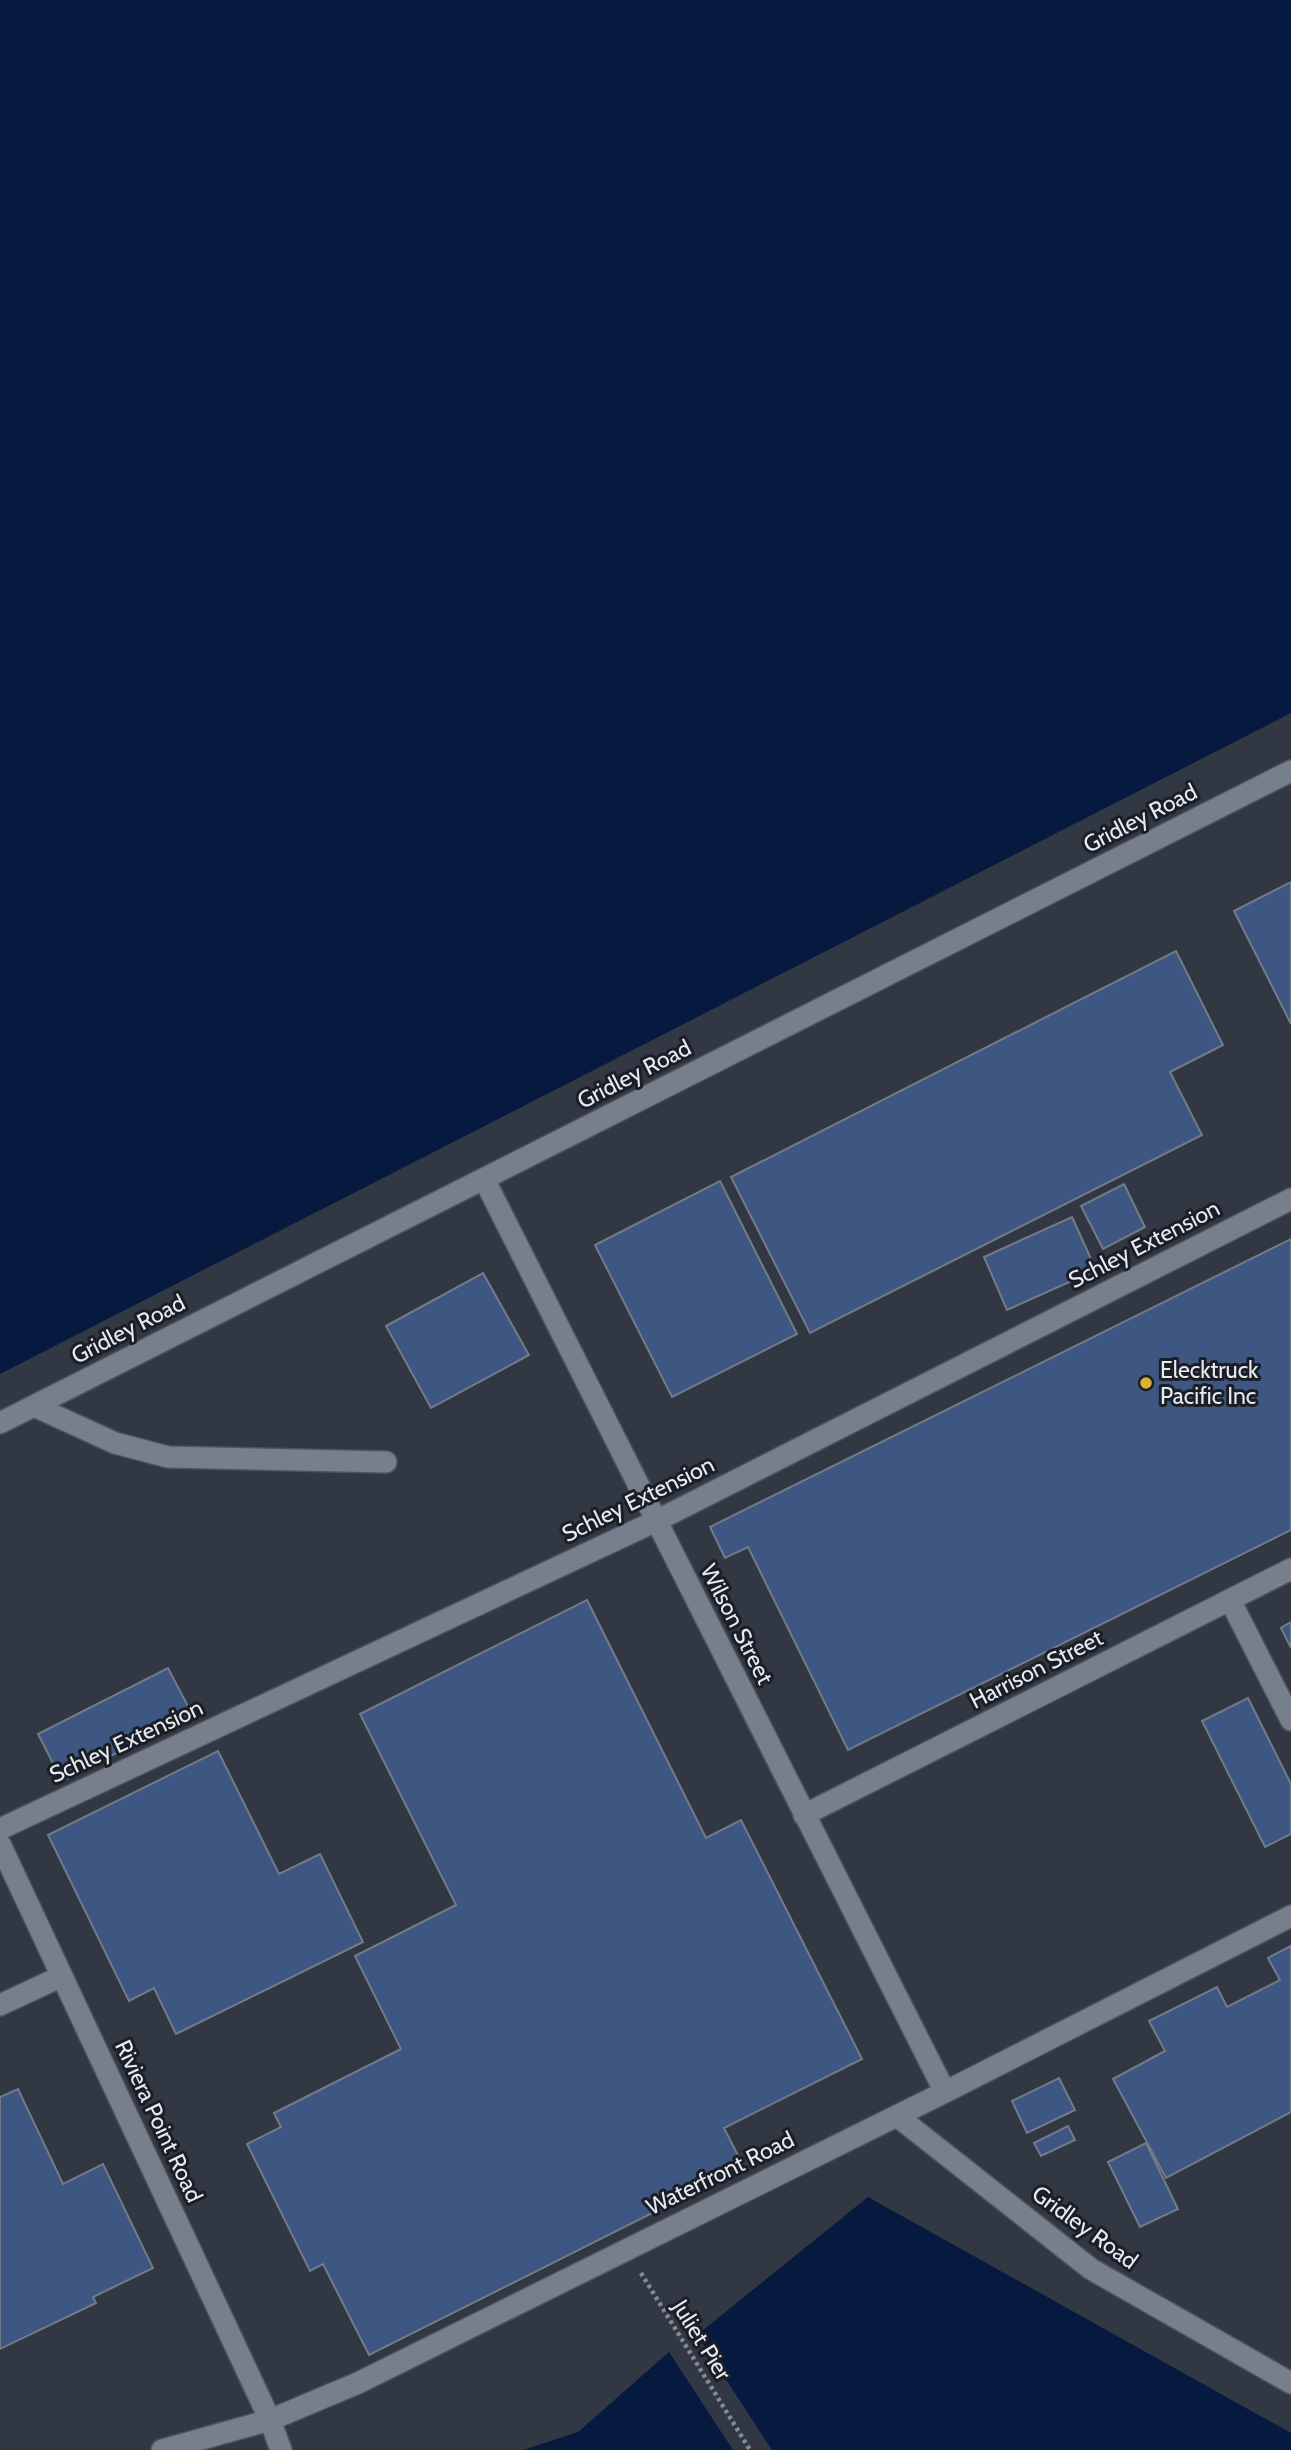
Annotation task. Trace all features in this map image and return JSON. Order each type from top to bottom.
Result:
[{"type":"street","name":"Gridley Road","points":[[0,1423],[1291,771]]},
{"type":"street","name":"Wilson Street","points":[[484,1179],[944,2092]]},
{"type":"street","name":"Schley Extension","points":[[0,1829],[656,1521],[1291,1199]]},
{"type":"street","points":[[34,1406],[115,1443],[168,1457],[386,1462]]},
{"type":"street","name":"Harrison Street","points":[[804,1815],[1291,1569]]},
{"type":"street","points":[[1230,1600],[1291,1720]]},
{"type":"street","name":"Riviera Point Road","points":[[0,1844],[270,2420],[281,2450]]},
{"type":"street","name":"Waterfront Road","points":[[162,2450],[270,2420],[358,2383],[897,2116],[1291,1916]]},
{"type":"street","points":[[0,2005],[62,1976]]},
{"type":"street","name":"Gridley Road","points":[[897,2116],[1091,2269],[1291,2383]]},
{"type":"path","name":"Juliet Pier","points":[[625,2249],[750,2450]]},
{"type":"water","points":[[0,0],[1291,0],[1291,713],[0,1374]]},
{"type":"water","points":[[868,2197],[1291,2433],[1291,2450],[772,2450],[697,2335]]},
{"type":"water","points":[[669,2352],[733,2450],[523,2450],[578,2432]]},
{"type":"building","points":[[1291,882],[1291,1024],[1234,911]]},
{"type":"building","points":[[1176,951],[1223,1045],[1170,1072],[1202,1135],[810,1333],[731,1177]]},
{"type":"building","points":[[720,1181],[797,1334],[672,1397],[595,1245]]},
{"type":"building","points":[[1124,1184],[1145,1227],[1103,1249],[1081,1206]]},
{"type":"building","points":[[1072,1217],[1096,1270],[1007,1310],[984,1257]]},
{"type":"building","name":"Elecktruck Pacific Inc","points":[[1291,1239],[1291,1530],[848,1750],[748,1547],[725,1558],[710,1527]]},
{"type":"building","points":[[483,1273],[529,1355],[431,1408],[386,1326]]},
{"type":"building","points":[[587,1600],[706,1838],[741,1820],[862,2059],[724,2128],[744,2167],[369,2355],[323,2264],[310,2271],[247,2144],[281,2127],[274,2113],[401,2049],[355,1956],[456,1905],[360,1714]]},
{"type":"building","points":[[1291,1622],[1291,1648],[1281,1628]]},
{"type":"building","points":[[168,1668],[192,1714],[62,1781],[38,1734]]},
{"type":"building","points":[[1248,1698],[1291,1784],[1291,1834],[1265,1847],[1202,1721]]},
{"type":"building","points":[[218,1751],[279,1874],[320,1854],[363,1942],[176,2034],[154,1988],[129,2001],[48,1835]]},
{"type":"building","points":[[1291,1946],[1291,2112],[1166,2178],[1113,2079],[1165,2051],[1149,2021],[1217,1987],[1227,2007],[1280,1980],[1268,1958]]},
{"type":"building","points":[[1059,2078],[1075,2110],[1027,2133],[1012,2101]]},
{"type":"building","points":[[18,2089],[63,2184],[103,2164],[153,2268],[93,2297],[96,2303],[0,2349],[0,2097]]},
{"type":"building","points":[[1068,2126],[1075,2140],[1041,2156],[1034,2143]]},
{"type":"building","points":[[1146,2143],[1178,2209],[1140,2227],[1108,2162]]},
{"type":"place","name":"Elecktruck Pacific Inc","points":[[1146,1383]]}]
